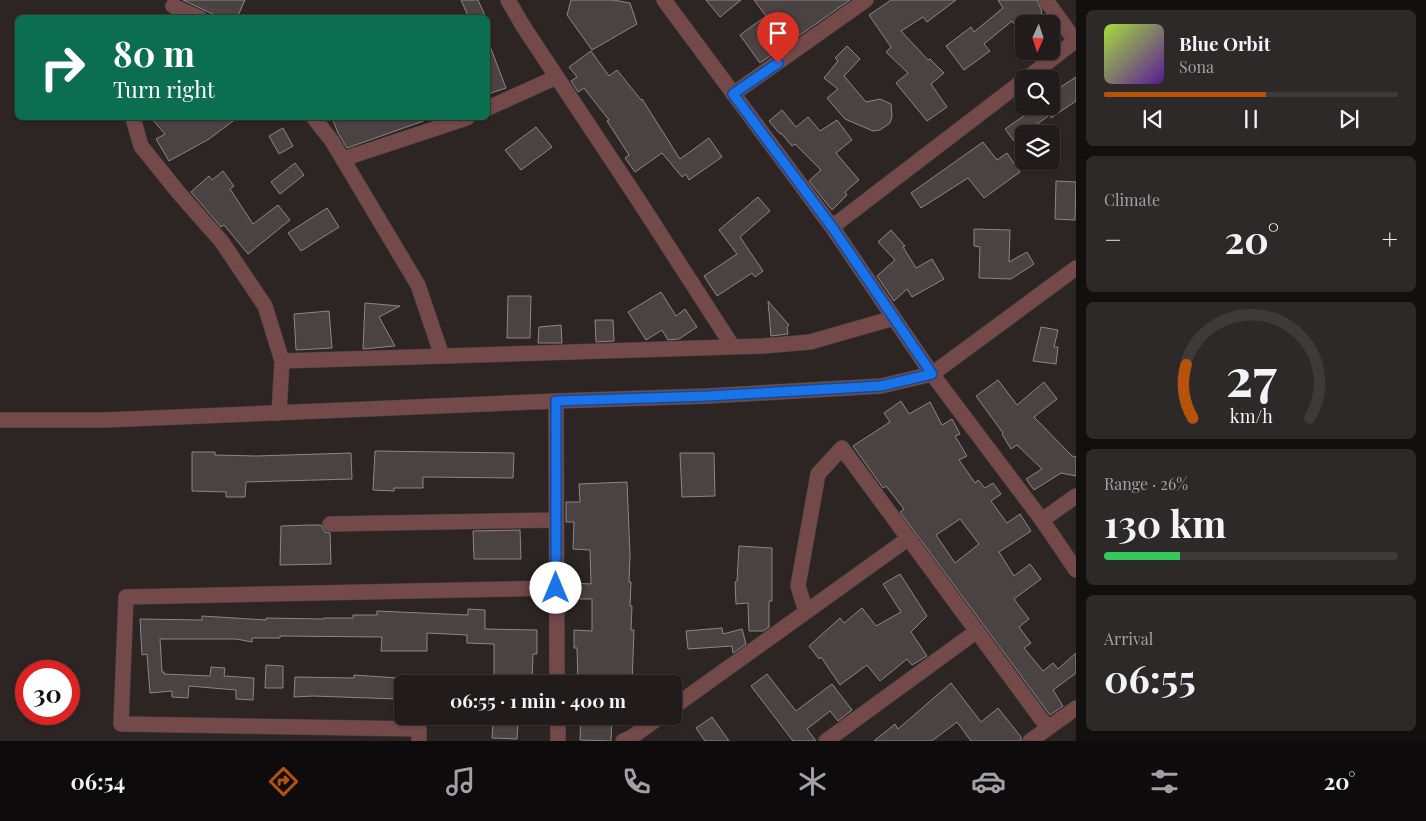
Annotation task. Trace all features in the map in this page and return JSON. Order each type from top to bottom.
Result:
[{"type":"street","points":[[508,0],[523,26],[733,347]]},
{"type":"street","points":[[664,0],[832,227],[932,374],[1042,520],[1076,570]]},
{"type":"street","points":[[733,94],[866,0]]},
{"type":"street","points":[[1038,70],[1076,41],[1046,0]]},
{"type":"street","points":[[172,8],[192,15]]},
{"type":"street","points":[[490,107],[557,77]]},
{"type":"street","points":[[832,227],[1015,88]]},
{"type":"street","points":[[134,120],[141,146],[222,242],[264,306],[282,361],[280,413]]},
{"type":"street","points":[[315,120],[343,159],[418,285],[442,356]]},
{"type":"street","points":[[343,159],[461,120]]},
{"type":"street","points":[[0,420],[106,420],[708,396],[881,386],[932,374],[1076,268]]},
{"type":"street","points":[[282,361],[733,347],[810,342],[894,318]]},
{"type":"street","points":[[556,401],[557,675]]},
{"type":"street","points":[[806,612],[798,586],[818,474],[842,448],[865,482],[909,538],[1048,728]]},
{"type":"street","points":[[1042,520],[1076,496]]},
{"type":"street","points":[[330,524],[556,520]]},
{"type":"street","points":[[682,701],[909,538]]},
{"type":"street","points":[[418,741],[418,729],[121,724],[126,597],[556,588]]},
{"type":"street","points":[[826,741],[978,631]]},
{"type":"street","points":[[1030,741],[1076,708]]},
{"type":"street","points":[[558,725],[558,741]]},
{"type":"street","points":[[623,741],[649,725]]},
{"type":"building","points":[[183,0],[245,0],[238,15],[215,15]]},
{"type":"building","points":[[461,0],[478,0],[485,15],[468,15]]},
{"type":"building","points":[[571,0],[613,0],[630,3],[637,24],[592,50],[567,15]]},
{"type":"building","points":[[706,0],[741,0],[720,17]]},
{"type":"building","points":[[754,0],[850,0],[760,63],[740,35],[766,16]]},
{"type":"building","points":[[891,0],[956,0],[927,22],[923,17],[901,31],[928,60],[930,59],[944,73],[931,84],[947,107],[927,121],[896,83],[908,73],[886,52],[891,47],[869,15]]},
{"type":"building","points":[[998,0],[1037,0],[1043,15],[1015,15],[1015,25],[1012,21],[984,44],[990,51],[964,70],[946,46],[971,27],[974,32],[1003,8]]},
{"type":"building","points":[[490,46],[506,88],[490,93]]},
{"type":"building","points":[[847,46],[860,59],[844,76],[866,102],[880,99],[891,104],[892,116],[890,123],[880,130],[873,131],[845,119],[827,98],[838,89],[824,78],[838,61],[835,58]]},
{"type":"building","points":[[591,51],[609,76],[617,70],[642,99],[680,159],[709,138],[722,157],[689,180],[686,174],[682,177],[662,153],[635,172],[625,158],[629,155],[607,121],[609,120],[584,88],[578,92],[571,81],[577,77],[569,67]]},
{"type":"building","points":[[1076,77],[1076,101],[1060,112],[1060,87]]},
{"type":"building","points":[[782,110],[796,127],[808,117],[820,131],[837,120],[852,140],[836,153],[859,180],[845,192],[847,195],[832,210],[809,181],[821,170],[795,144],[792,146],[769,121]]},
{"type":"building","points":[[1025,115],[1050,115],[1036,125],[1015,125],[1014,141],[1005,129]]},
{"type":"building","points":[[153,120],[234,120],[209,139],[169,161],[156,139],[165,134]]},
{"type":"building","points":[[333,120],[426,120],[347,148]]},
{"type":"building","points":[[536,127],[552,147],[521,170],[505,150]]},
{"type":"building","points":[[283,128],[293,146],[279,154],[269,136]]},
{"type":"building","points":[[983,142],[997,160],[1007,153],[1015,165],[1015,170],[1020,172],[984,198],[968,178],[921,208],[911,193]]},
{"type":"building","points":[[295,163],[304,175],[280,194],[271,182]]},
{"type":"building","points":[[223,171],[234,186],[230,189],[253,224],[278,205],[290,220],[248,254],[224,225],[221,227],[191,192],[209,176],[212,180]]},
{"type":"building","points":[[1056,181],[1076,182],[1075,220],[1055,219]]},
{"type":"building","points":[[758,197],[770,211],[740,237],[763,271],[755,277],[752,273],[717,296],[704,276],[737,254],[719,230]]},
{"type":"building","points":[[327,208],[339,227],[301,251],[288,233]]},
{"type":"building","points":[[974,229],[1010,230],[1009,262],[1027,252],[1034,264],[1011,279],[979,278],[980,247],[974,246]]},
{"type":"building","points":[[891,230],[905,246],[903,247],[916,268],[932,259],[944,279],[912,297],[907,289],[894,301],[877,276],[895,260],[878,242]]},
{"type":"building","points":[[661,292],[676,316],[685,309],[697,327],[679,339],[668,340],[662,330],[646,340],[628,312]]},
{"type":"building","points":[[508,296],[531,296],[530,338],[507,338]]},
{"type":"building","points":[[768,301],[789,325],[787,327],[788,334],[771,336]]},
{"type":"building","points":[[365,303],[400,306],[379,317],[395,346],[363,349]]},
{"type":"building","points":[[329,311],[332,348],[296,350],[294,314]]},
{"type":"building","points":[[595,320],[613,320],[614,341],[596,342]]},
{"type":"building","points":[[561,325],[562,343],[538,343],[539,327]]},
{"type":"building","points":[[1041,327],[1058,330],[1054,347],[1058,347],[1056,364],[1033,361]]},
{"type":"building","points":[[998,380],[1017,405],[1044,382],[1057,399],[1034,417],[1072,456],[1076,457],[1076,476],[1061,473],[1034,490],[1026,479],[1042,469],[1017,445],[1011,449],[1003,433],[976,396]]},
{"type":"building","points":[[901,401],[909,414],[930,402],[942,425],[952,419],[960,434],[955,436],[967,456],[959,460],[975,483],[978,480],[985,488],[993,483],[1001,494],[991,501],[1007,523],[1020,514],[1031,531],[999,552],[1014,576],[1030,564],[1041,579],[1014,599],[1029,619],[1019,627],[1031,643],[1024,648],[1043,671],[1053,663],[1058,669],[1076,653],[1076,673],[1053,690],[1063,706],[1050,715],[900,512],[904,509],[886,486],[883,488],[853,446],[890,422],[884,413]],"holes":[[[960,519],[979,544],[955,563],[936,535]]]},
{"type":"building","points":[[375,451],[514,453],[513,478],[423,477],[423,488],[394,488],[394,491],[373,490]]},
{"type":"building","points":[[192,452],[215,452],[215,455],[256,456],[351,453],[352,479],[246,482],[245,497],[226,497],[226,492],[192,491]]},
{"type":"building","points":[[680,453],[714,453],[715,496],[682,497]]},
{"type":"building","points":[[627,482],[630,555],[629,582],[631,582],[630,606],[632,606],[631,630],[634,630],[632,675],[578,675],[574,630],[592,631],[592,599],[572,599],[572,583],[591,584],[590,550],[573,549],[574,522],[566,522],[566,502],[580,502],[579,484]]},
{"type":"building","points":[[321,525],[325,532],[330,533],[331,564],[280,565],[281,526]]},
{"type":"building","points":[[520,530],[521,559],[474,559],[473,531]]},
{"type":"building","points":[[739,546],[772,548],[772,601],[769,601],[769,627],[763,631],[749,631],[748,603],[736,604],[735,582],[737,581]]},
{"type":"building","points":[[900,574],[927,616],[911,632],[927,656],[912,665],[907,659],[880,681],[867,665],[840,685],[821,657],[819,659],[809,646],[840,618],[844,623],[862,608],[876,626],[901,612],[883,584]]},
{"type":"building","points":[[468,609],[485,610],[485,629],[537,630],[537,654],[533,654],[532,675],[494,675],[494,644],[467,643],[467,635],[427,633],[427,651],[381,651],[382,637],[280,636],[280,638],[252,638],[252,642],[236,639],[160,639],[162,672],[164,674],[210,676],[211,667],[225,668],[224,676],[254,678],[253,700],[236,699],[236,690],[189,686],[188,698],[172,697],[172,691],[150,693],[147,654],[142,655],[140,619],[202,620],[202,616],[266,620],[266,618],[324,619],[353,618],[353,615],[377,615],[377,611],[468,615]]},
{"type":"building","points":[[722,628],[723,634],[742,629],[746,644],[733,653],[732,646],[688,649],[686,631]]},
{"type":"building","points":[[266,665],[283,666],[283,688],[265,688]]},
{"type":"building","points":[[767,674],[796,711],[832,684],[852,710],[838,721],[830,711],[807,729],[816,741],[793,741],[751,686]]},
{"type":"building","points":[[354,675],[394,678],[394,699],[294,697],[295,677],[354,678]]},
{"type":"building","points":[[951,683],[981,722],[998,708],[1021,737],[1021,741],[971,741],[957,722],[932,741],[874,741],[895,724],[898,729]]},
{"type":"building","points":[[712,717],[729,741],[705,741],[696,728]]},
{"type":"building","points":[[493,725],[518,725],[517,739],[492,738]]},
{"type":"building","points":[[581,725],[612,725],[611,741],[580,740]]},
{"type":"route","points":[[556,588],[556,401],[708,396],[881,386],[932,374],[832,227],[733,94],[778,63]]}]
